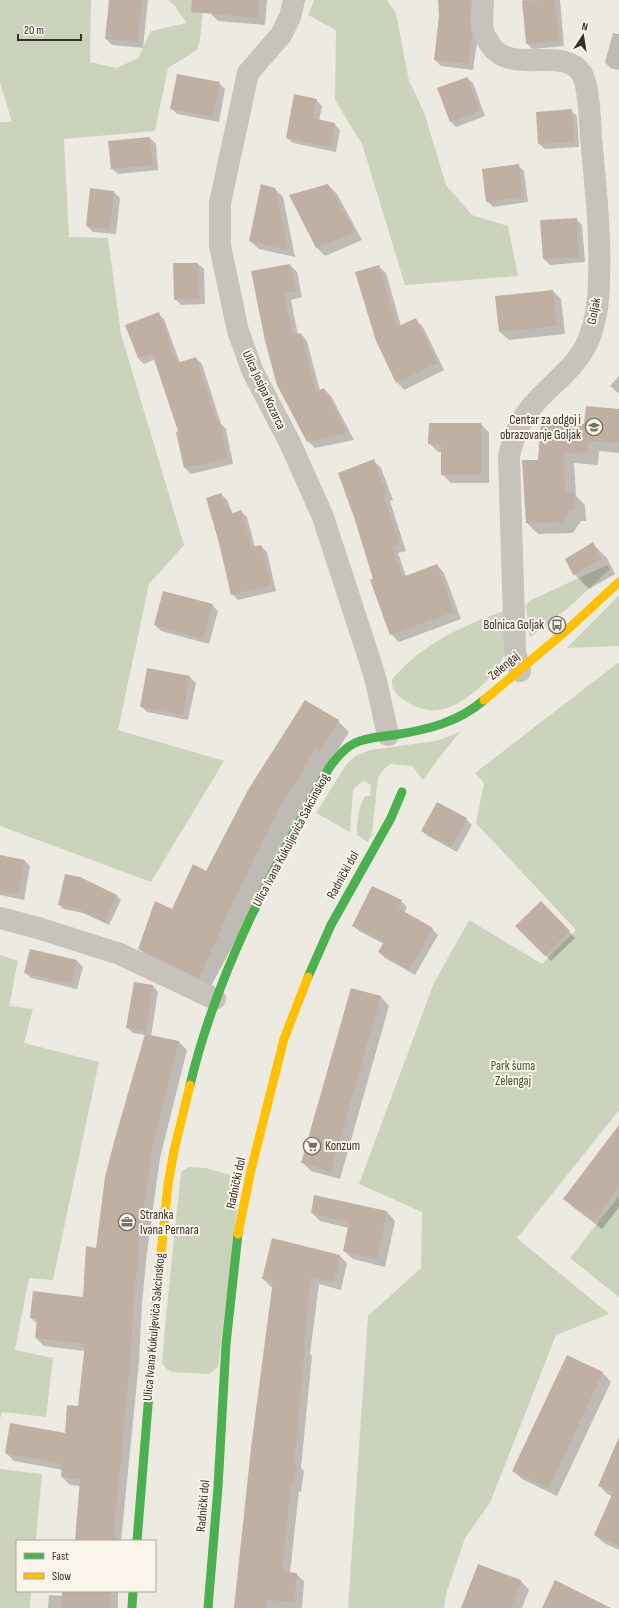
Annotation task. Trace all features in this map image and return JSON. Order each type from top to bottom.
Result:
[{"type":"street","name":"Ulica Josipa Kozarca","points":[[294,0],[290,17],[281,35],[248,73],[220,203],[220,246],[238,331],[253,372],[290,443],[323,517],[376,681],[388,735]]},
{"type":"street","name":"Goljak","points":[[483,0],[482,31],[491,47],[504,56],[523,61],[562,60],[572,64],[582,74],[588,98],[599,230],[600,279],[596,311],[588,342],[572,365],[533,405],[522,420],[513,438],[509,456],[515,652],[520,671]]},
{"type":"street","name":"Zelengaj","points":[[388,735],[426,729],[446,723],[475,708],[567,630],[619,582]]},
{"type":"street","name":"Ulica Ivana Kukuljevića Sakcinskog","points":[[137,1540],[151,1356],[170,1170],[192,1076],[215,999],[277,862],[329,768],[337,756],[348,747],[357,742],[388,735]]},
{"type":"street","name":"Radnički dol","points":[[208,1608],[218,1487],[226,1344],[237,1242],[251,1170],[284,1039],[302,990],[330,925],[391,818],[402,792]]},
{"type":"street","points":[[0,918],[38,928],[120,954],[215,999]]},
{"type":"street","points":[[132,1608],[133,1592]]},
{"type":"green space","points":[[0,0],[91,0],[90,62],[117,68],[138,58],[151,31],[187,23],[174,5],[168,0],[204,0],[200,40],[197,50],[168,68],[155,131],[64,139],[69,237],[108,238],[121,334],[184,545],[149,584],[118,730],[224,761],[151,882],[0,826],[0,122],[12,122],[0,82]]},
{"type":"green space","points":[[314,0],[387,0],[396,13],[409,81],[424,112],[446,185],[472,215],[508,226],[518,276],[405,285],[362,144],[335,100],[336,30],[308,15]]},
{"type":"green space","points":[[607,565],[610,569],[568,608],[531,637],[529,635],[526,605],[531,600]]},
{"type":"green space","points":[[619,595],[619,646],[567,648]]},
{"type":"green space","points":[[506,610],[506,642],[505,652],[501,661],[488,680],[458,703],[448,708],[439,710],[424,709],[410,704],[402,699],[393,689],[393,678],[412,659],[424,650],[463,627]]},
{"type":"green space","name":"Park šuma Zelengaj","points":[[619,662],[619,1110],[517,1238],[609,1314],[556,1335],[490,1503],[465,1538],[446,1594],[444,1608],[348,1608],[368,1316],[421,1268],[422,1212],[359,1184],[434,983],[469,920],[542,964],[576,930],[476,823],[484,783],[475,773]]},
{"type":"green space","points":[[460,732],[423,780],[412,766],[391,764],[385,768],[378,777],[372,834],[368,842],[357,835],[357,825],[358,815],[365,796],[370,796],[371,785],[363,781],[353,790],[350,832],[316,813],[346,765],[355,756],[370,750],[436,741]]},
{"type":"green space","points":[[0,955],[18,961],[9,1006],[33,1009],[24,1043],[99,1062],[53,1280],[29,1278],[15,1350],[53,1358],[46,1417],[2,1412],[0,1419]]},
{"type":"green space","points":[[189,1167],[206,1168],[230,1175],[240,1186],[218,1367],[209,1374],[171,1372],[162,1363],[181,1172]]},
{"type":"green space","points":[[619,1196],[619,1297],[570,1258]]},
{"type":"green space","points":[[0,1469],[42,1474],[36,1540],[16,1540],[16,1592],[31,1592],[30,1608],[0,1608]]},
{"type":"building","points":[[109,0],[142,0],[138,42],[105,39]]},
{"type":"building","points":[[192,0],[259,0],[258,18],[191,12]]},
{"type":"building","points":[[438,0],[470,0],[470,23],[472,36],[468,64],[434,60],[439,15]]},
{"type":"building","points":[[555,0],[559,41],[526,44],[522,1]]},
{"type":"building","points":[[177,74],[220,82],[213,117],[170,109]]},
{"type":"building","points":[[467,77],[480,111],[450,122],[437,88]]},
{"type":"building","points":[[294,94],[317,99],[313,118],[335,123],[330,147],[286,138]]},
{"type":"building","points":[[572,109],[574,142],[538,144],[536,112]]},
{"type":"building","points":[[150,137],[153,165],[111,169],[108,141]]},
{"type":"building","points":[[519,164],[523,197],[486,202],[482,169]]},
{"type":"building","points":[[261,184],[275,188],[288,250],[249,241]]},
{"type":"building","points":[[328,184],[355,232],[316,248],[289,195]]},
{"type":"building","points":[[90,188],[114,191],[110,229],[86,226]]},
{"type":"building","points":[[577,218],[579,257],[543,259],[540,220]]},
{"type":"building","points":[[173,263],[198,263],[199,299],[174,300]]},
{"type":"building","points":[[290,264],[296,291],[284,293],[293,335],[301,333],[316,392],[324,388],[347,433],[307,442],[277,385],[265,341],[251,271]]},
{"type":"building","points":[[379,265],[397,327],[416,318],[437,363],[396,383],[376,341],[355,272]]},
{"type":"building","points":[[553,290],[557,326],[499,332],[495,296]]},
{"type":"building","points":[[159,312],[177,363],[196,357],[217,423],[220,422],[228,459],[184,468],[176,432],[178,431],[152,353],[138,358],[125,325]]},
{"type":"building","points":[[586,406],[619,409],[619,443],[589,441],[587,454],[564,452],[565,493],[574,493],[575,510],[569,510],[562,522],[526,523],[522,460],[538,460],[541,420],[584,424]]},
{"type":"building","points":[[429,423],[481,423],[481,475],[441,475],[441,444],[428,444]]},
{"type":"building","points":[[374,459],[386,493],[383,494],[399,544],[391,546],[403,577],[437,564],[454,612],[390,635],[370,580],[373,579],[355,520],[338,473]]},
{"type":"building","points":[[221,493],[231,514],[241,510],[252,547],[261,545],[271,585],[231,595],[219,543],[206,498]]},
{"type":"building","points":[[593,542],[601,559],[573,575],[565,559]]},
{"type":"building","points":[[163,591],[213,604],[203,639],[154,625]]},
{"type":"building","points":[[147,668],[190,676],[183,715],[140,707]]},
{"type":"building","points":[[305,700],[339,720],[320,752],[316,749],[279,808],[242,883],[199,978],[138,949],[155,901],[172,909],[193,864],[206,871],[248,790]]},
{"type":"building","points":[[437,802],[467,818],[451,847],[421,831]]},
{"type":"building","points":[[0,855],[25,860],[18,894],[0,891]]},
{"type":"building","points":[[65,874],[80,877],[117,895],[105,922],[78,909],[58,905]]},
{"type":"building","points":[[372,886],[402,900],[398,908],[433,928],[409,970],[378,952],[384,942],[352,926]]},
{"type":"building","points":[[541,901],[570,931],[545,956],[515,926]]},
{"type":"building","points":[[30,949],[77,960],[71,984],[24,973]]},
{"type":"building","points":[[134,982],[153,985],[146,1031],[126,1028]]},
{"type":"building","points":[[351,988],[381,996],[331,1171],[301,1163]]},
{"type":"building","points":[[145,1034],[179,1041],[152,1149],[139,1244],[134,1295],[131,1353],[113,1540],[75,1540],[80,1479],[61,1477],[62,1464],[5,1453],[10,1423],[65,1433],[67,1405],[78,1406],[85,1344],[35,1338],[37,1319],[30,1318],[33,1291],[83,1297],[86,1246],[96,1248],[105,1177]]},
{"type":"building","points":[[619,1125],[619,1187],[594,1221],[563,1199]]},
{"type":"building","points":[[314,1195],[387,1211],[377,1259],[343,1251],[349,1222],[311,1213]]},
{"type":"building","points":[[272,1238],[340,1255],[333,1282],[311,1277],[303,1347],[305,1348],[294,1462],[297,1462],[294,1484],[291,1484],[282,1571],[297,1573],[294,1602],[267,1600],[267,1608],[234,1608],[251,1448],[273,1280],[262,1279]]},
{"type":"building","points":[[567,1355],[603,1372],[549,1488],[512,1471]]},
{"type":"building","points":[[619,1437],[619,1546],[594,1535],[613,1492],[598,1486]]},
{"type":"building","points":[[478,1564],[521,1580],[511,1608],[461,1608]]},
{"type":"building","points":[[555,1580],[611,1608],[542,1608]]},
{"type":"building","points":[[62,1592],[111,1592],[110,1608],[62,1608]]},
{"type":"traffic: fast","points":[[190,1085],[201,1043],[231,961],[287,844],[334,761],[347,748],[360,741],[369,738],[430,728],[464,714],[484,700]]},
{"type":"traffic: fast","points":[[308,977],[331,925],[391,818],[402,792]]},
{"type":"traffic: fast","points":[[208,1608],[218,1487],[226,1344],[238,1234]]},
{"type":"traffic: fast","points":[[137,1540],[157,1294]]},
{"type":"traffic: fast","points":[[132,1608],[133,1592]]},
{"type":"traffic: slow","points":[[484,700],[567,630],[619,582]]},
{"type":"traffic: slow","points":[[238,1234],[251,1170],[284,1039],[308,977]]},
{"type":"traffic: slow","points":[[157,1294],[168,1184],[174,1151],[190,1085]]},
{"type":"place","name":"Centar za odgoj i obrazovanje Goljak","points":[[594,427]]},
{"type":"place","name":"Bolnica Goljak","points":[[557,625]]},
{"type":"place","name":"Konzum","points":[[312,1146]]},
{"type":"place","name":"Stranka Ivana Pernara","points":[[127,1222]]}]
